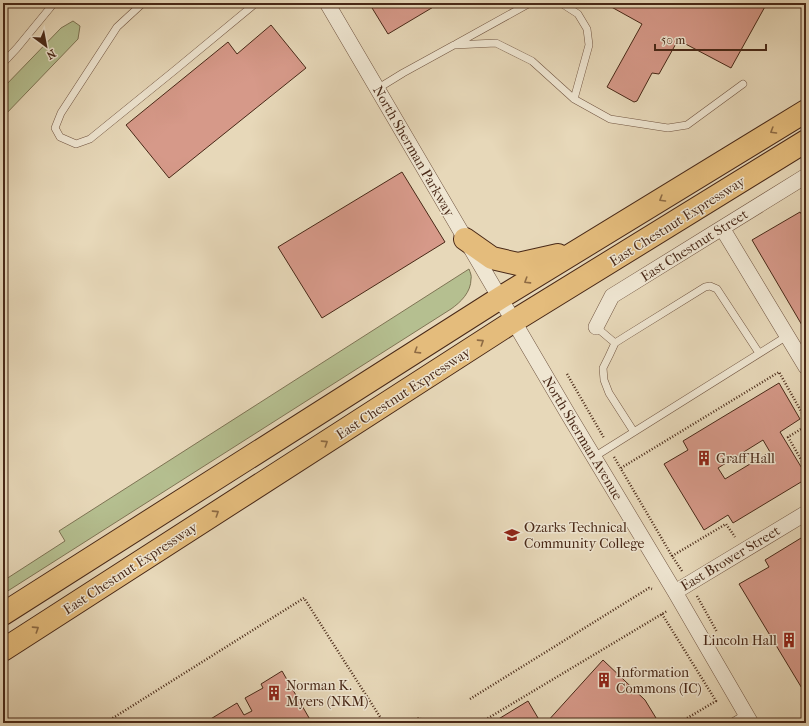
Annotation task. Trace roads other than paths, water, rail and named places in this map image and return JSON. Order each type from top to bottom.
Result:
[{"type":"main road","name":"East Chestnut Expressway","points":[[3,614],[575,251],[806,111]]},
{"type":"main road","name":"East Chestnut Expressway","points":[[3,650],[514,321],[806,141]]},
{"type":"main road","points":[[465,239],[492,258],[518,264],[575,251]]},
{"type":"street","name":"North Sherman Parkway","points":[[327,3],[500,298]]},
{"type":"street","name":"East Chestnut Street","points":[[596,327],[612,296],[805,178]]},
{"type":"street","points":[[722,228],[806,367]]},
{"type":"street","name":"North Sherman Avenue","points":[[500,298],[675,592],[748,718]]},
{"type":"street","name":"East Brower Street","points":[[675,592],[806,513]]},
{"type":"lane","points":[[3,63],[54,3]]},
{"type":"lane","points":[[143,3],[117,27],[61,113],[55,128],[60,137],[76,144],[90,139],[256,3]]},
{"type":"lane","points":[[378,89],[403,73],[530,3]]},
{"type":"lane","points":[[561,3],[578,14],[587,29],[589,45],[574,99]]},
{"type":"lane","points":[[454,45],[496,43],[532,61],[574,99],[610,118],[668,128],[688,125],[743,84]]},
{"type":"lane","points":[[634,432],[609,394],[604,380],[603,368],[615,344],[704,287],[710,286],[716,289],[759,353]]},
{"type":"lane","points":[[596,327],[615,344]]},
{"type":"lane","points":[[594,457],[787,336]]},
{"type":"lane","points":[[731,723],[748,718]]},
{"type":"place","name":"Graff Hall","points":[[704,458]]},
{"type":"place","name":"Ozarks Technical Community College","points":[[512,535]]},
{"type":"place","name":"Lincoln Hall","points":[[789,640]]},
{"type":"place","name":"Information Commons (IC)","points":[[604,680]]},
{"type":"place","name":"Norman K. Myers (NKM)","points":[[274,693]]}]
